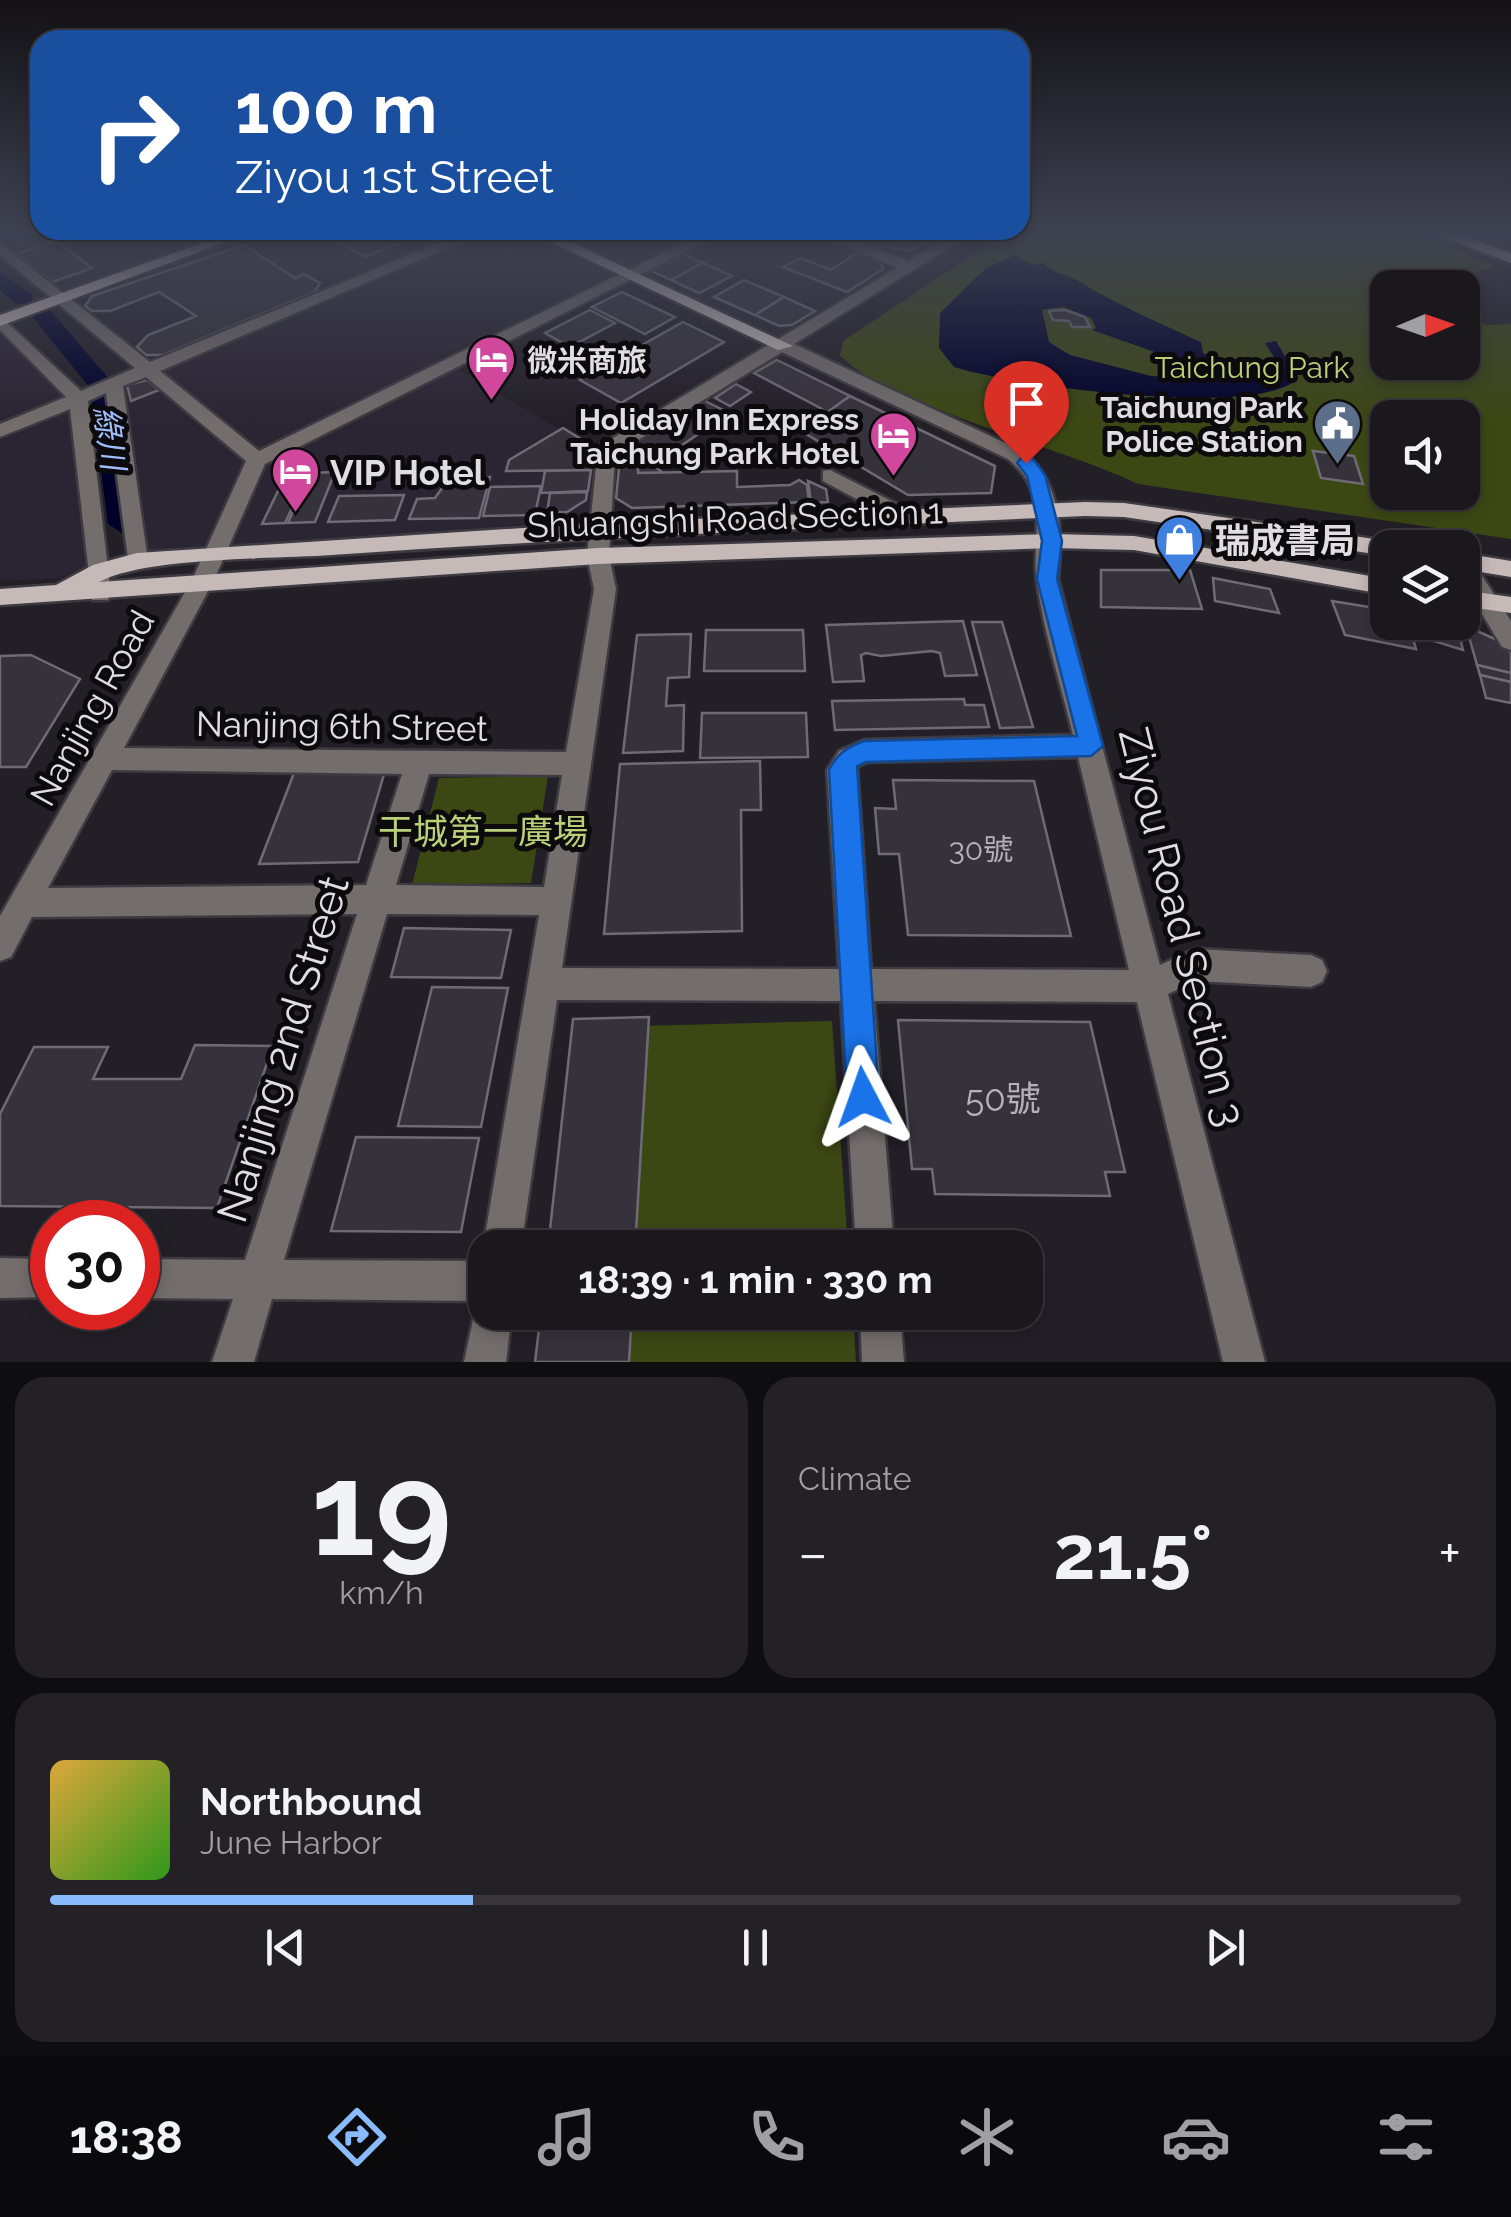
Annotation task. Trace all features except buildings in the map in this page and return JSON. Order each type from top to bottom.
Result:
[{"type":"main road","points":[[3,319],[66,297]]},
{"type":"main road","points":[[677,297],[784,346]]},
{"type":"main road","name":"Shuangshi Road Section 1","points":[[208,568],[908,518],[1124,510],[1370,546]]},
{"type":"main road","name":"Shuangshi Road Section 1","points":[[598,543],[1134,543],[1370,584]]},
{"type":"main road","points":[[100,582],[137,561],[208,568]]},
{"type":"main road","points":[[1480,564],[1511,568]]},
{"type":"main road","points":[[0,597],[57,594],[100,582],[208,568]]},
{"type":"main road","points":[[1480,601],[1511,605]]},
{"type":"street","points":[[52,297],[257,460],[587,297]]},
{"type":"street","points":[[0,430],[322,297]]},
{"type":"street","points":[[505,1230],[606,589],[598,543],[604,451],[862,297]]},
{"type":"street","points":[[3,319],[78,398],[100,582]]},
{"type":"street","name":"Ziyou Road Section 3","points":[[784,346],[1022,459],[1036,475],[1052,541],[1047,579],[1244,1362]]},
{"type":"street","points":[[114,383],[137,561]]},
{"type":"street","name":"Nanjing Road","points":[[0,946],[208,568],[257,460]]},
{"type":"street","points":[[830,476],[908,518]]},
{"type":"street","points":[[1480,608],[1511,641]]},
{"type":"street","points":[[873,1230],[841,770],[848,759],[864,752],[1091,746]]},
{"type":"street","name":"Nanjing 6th Street","points":[[104,759],[578,764]]},
{"type":"street","name":"Nanjing 2nd Street","points":[[233,1362],[419,762]]},
{"type":"street","points":[[24,902],[209,898],[558,901]]},
{"type":"street","points":[[544,984],[1150,986],[1195,965],[1310,971]]},
{"type":"street","points":[[0,1278],[30,1278]]},
{"type":"street","points":[[160,1279],[468,1282]]},
{"type":"street","points":[[485,1362],[489,1330]]},
{"type":"street","points":[[881,1330],[884,1362]]},
{"type":"shaded area","points":[[71,297],[569,297],[439,358],[598,452],[595,519],[148,553],[119,384],[152,370]]},
{"type":"shaded area","points":[[690,297],[851,297],[783,338]]},
{"type":"shaded area","points":[[0,334],[72,403],[91,564],[60,578],[0,581]]},
{"type":"green space","name":"Taichung Park","points":[[910,297],[1370,297],[1370,380],[1480,380],[1480,321],[1486,325],[1511,324],[1511,539],[1480,534],[1480,530],[1450,530],[1138,484],[935,408],[862,373],[840,355],[843,341]]},
{"type":"green space","name":"干城第一廣場","points":[[548,776],[531,883],[412,885],[439,778]]},
{"type":"green space","points":[[832,1021],[847,1230],[626,1230],[642,1026]]},
{"type":"green space","points":[[619,1330],[854,1330],[856,1362],[616,1362]]},
{"type":"water","points":[[957,297],[1106,297],[1201,342],[1203,353],[1237,367],[1272,364],[1274,357],[1265,343],[1276,341],[1298,378],[1274,390],[1236,397],[1187,398],[1026,382],[954,367],[939,348],[940,313]],"holes":[[[1063,307],[1091,318],[1096,328],[1092,330],[1189,364],[1210,379],[1151,376],[1070,355],[1049,342],[1042,310]]]},
{"type":"waterway","name":"綠川","points":[[42,315],[103,387],[123,524]]},
{"type":"place","name":"微米商旅","points":[[492,402]]},
{"type":"place","name":"Taichung Park Police Station","points":[[1338,466]]},
{"type":"place","name":"Holiday Inn Express Taichung Park Hotel","points":[[894,478]]},
{"type":"place","name":"VIP Hotel","points":[[295,514]]},
{"type":"place","name":"瑞成書局","points":[[1180,582]]},
{"type":"route","points":[[863,1097],[841,770],[848,759],[864,752],[1091,746],[1047,579],[1052,541],[1036,475],[1026,463]]}]
